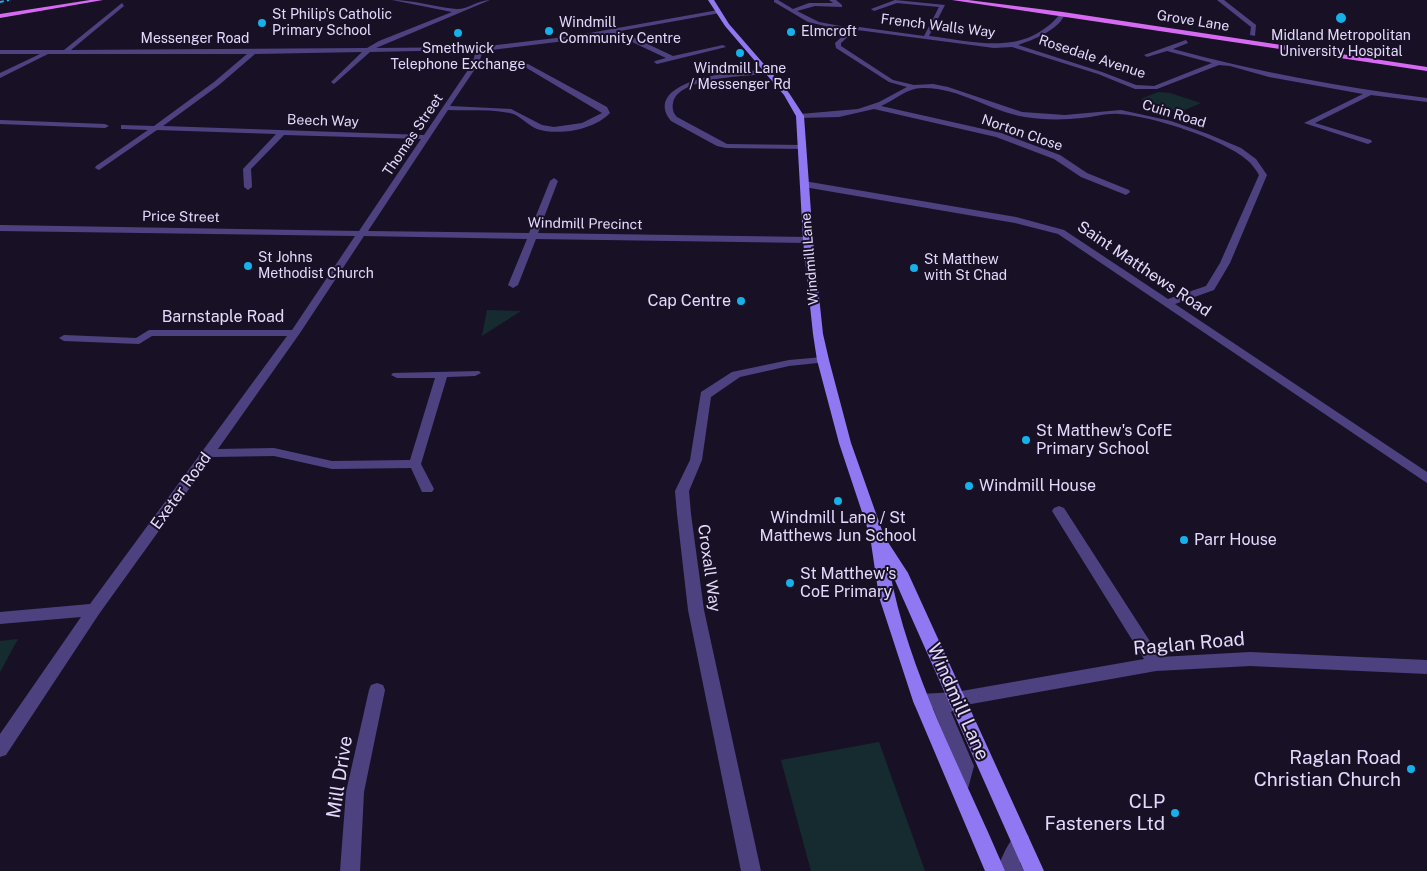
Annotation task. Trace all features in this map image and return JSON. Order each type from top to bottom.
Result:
[{"type":"main road","points":[[0,12],[75,0]]},
{"type":"main road","points":[[0,16],[100,0]]},
{"type":"main road","name":"Grove Lane","points":[[955,0],[1063,14],[1427,69]]},
{"type":"main road","name":"Grove Lane","points":[[996,0],[1234,32]]},
{"type":"main road","name":"Windmill Lane","points":[[713,1],[718,12],[787,94],[800,116],[808,240],[818,334],[844,443],[877,536],[887,597],[921,700],[995,871]]},
{"type":"main road","name":"Grove Lane","points":[[1244,34],[1261,36]]},
{"type":"main road","name":"Windmill Lane","points":[[877,536],[901,573],[1034,871]]},
{"type":"street","points":[[395,0],[457,11]]},
{"type":"street","points":[[335,77],[368,50],[381,42],[487,0]]},
{"type":"street","points":[[832,0],[840,6]]},
{"type":"street","points":[[1220,0],[1254,26],[1253,35]]},
{"type":"street","points":[[776,1],[799,17],[846,29],[848,34],[838,43],[838,48],[891,81],[914,87]]},
{"type":"street","points":[[874,8],[897,1],[943,6],[926,37]]},
{"type":"street","points":[[868,4],[880,6]]},
{"type":"street","points":[[64,53],[122,6]]},
{"type":"street","points":[[793,11],[796,8],[812,6],[840,6]]},
{"type":"street","points":[[836,12],[840,6]]},
{"type":"street","name":"Messenger Road","points":[[0,52],[253,52],[480,49],[538,43],[718,12]]},
{"type":"street","name":"French Walls Way","points":[[859,29],[983,45],[1012,45],[1057,23],[1063,14]]},
{"type":"street","points":[[827,25],[832,19]]},
{"type":"street","points":[[614,31],[673,59]]},
{"type":"street","points":[[1147,55],[1186,42]]},
{"type":"street","name":"Rosedale Avenue","points":[[1012,45],[1142,88],[1158,87],[1218,63]]},
{"type":"street","points":[[657,62],[723,47]]},
{"type":"street","name":"Thomas Street","points":[[361,232],[475,64],[480,49]]},
{"type":"street","points":[[1167,49],[1269,75],[1370,94],[1427,100]]},
{"type":"street","points":[[99,168],[223,78],[253,52]]},
{"type":"street","points":[[0,76],[47,53]]},
{"type":"street","points":[[446,108],[511,110],[538,126],[550,130],[575,127],[599,120],[606,113],[604,109],[526,66],[475,64]]},
{"type":"street","points":[[767,72],[720,77],[690,85],[673,96],[669,105],[670,114],[674,119],[720,144],[737,147],[801,147]]},
{"type":"street","name":"Cuin Road","points":[[874,107],[914,87],[948,88],[1006,110],[1036,116],[1060,118],[1118,112],[1149,117],[1219,141],[1238,150],[1256,163],[1263,175],[1224,263],[1210,288],[1168,303]]},
{"type":"street","points":[[1368,142],[1308,123],[1370,94]]},
{"type":"street","points":[[800,116],[837,114],[874,107]]},
{"type":"street","name":"Norton Close","points":[[874,107],[998,135],[1057,157],[1084,175],[1126,192]]},
{"type":"street","points":[[0,122],[105,126]]},
{"type":"street","name":"Beech Way","points":[[124,127],[427,137]]},
{"type":"street","points":[[248,186],[249,180],[246,169],[282,133]]},
{"type":"street","points":[[513,285],[554,181]]},
{"type":"street","name":"Saint Matthews Road","points":[[804,184],[1016,220],[1061,232],[1427,478]]},
{"type":"street","name":"Price Street","points":[[0,228],[361,232]]},
{"type":"street","name":"Windmill Precinct","points":[[361,232],[531,237],[808,240]]},
{"type":"street","name":"Exeter Road","points":[[0,749],[94,610],[295,334],[361,232]]},
{"type":"street","name":"Barnstaple Road","points":[[64,338],[139,341],[149,333],[295,334]]},
{"type":"street","name":"Croxall Way","points":[[751,871],[696,610],[682,492],[696,460],[704,395],[736,374],[789,363],[823,360]]},
{"type":"street","points":[[397,374],[475,373]]},
{"type":"street","points":[[428,489],[415,464],[442,374]]},
{"type":"street","points":[[209,453],[274,452],[332,465],[415,464]]},
{"type":"street","points":[[1060,511],[1156,664]]},
{"type":"street","points":[[0,618],[94,610]]},
{"type":"street","name":"Raglan Road","points":[[921,700],[956,699],[1156,664],[1250,660],[1427,667]]},
{"type":"street","name":"Mill Drive","points":[[350,871],[355,792],[377,690]]},
{"type":"street","points":[[956,699],[941,709],[965,766],[960,790]]},
{"type":"street","points":[[1014,871],[1010,862],[1021,842]]},
{"type":"green space","points":[[1158,92],[1170,93],[1201,103],[1180,112],[1141,99]]},
{"type":"green space","points":[[487,310],[521,311],[482,336]]},
{"type":"green space","points":[[18,639],[0,672],[0,641]]},
{"type":"green space","points":[[879,742],[925,871],[811,871],[781,760]]},
{"type":"railway","points":[[0,2],[9,0]]},
{"type":"place","name":"Midland Metropolitan University Hospital","points":[[1341,18]]},
{"type":"place","name":"St Philip's Catholic Primary School","points":[[262,23]]},
{"type":"place","name":"Windmill Community Centre","points":[[549,31]]},
{"type":"place","name":"Elmcroft","points":[[791,32]]},
{"type":"place","name":"Smethwick Telephone Exchange","points":[[458,33]]},
{"type":"place","name":"Windmill Lane / Messenger Rd","points":[[740,53]]},
{"type":"place","name":"St Johns Methodist Church","points":[[248,266]]},
{"type":"place","name":"St Matthew with St Chad","points":[[914,268]]},
{"type":"place","name":"Cap Centre","points":[[741,301]]},
{"type":"place","name":"St Matthew's CofE Primary School","points":[[1026,440]]},
{"type":"place","name":"Windmill House","points":[[969,486]]},
{"type":"place","name":"Windmill Lane / St Matthews Jun School","points":[[838,501]]},
{"type":"place","name":"Parr House","points":[[1184,540]]},
{"type":"place","name":"St Matthew's CoE Primary","points":[[790,583]]},
{"type":"place","name":"Raglan Road Christian Church","points":[[1411,769]]},
{"type":"place","name":"CLP Fasteners Ltd","points":[[1175,813]]}]
